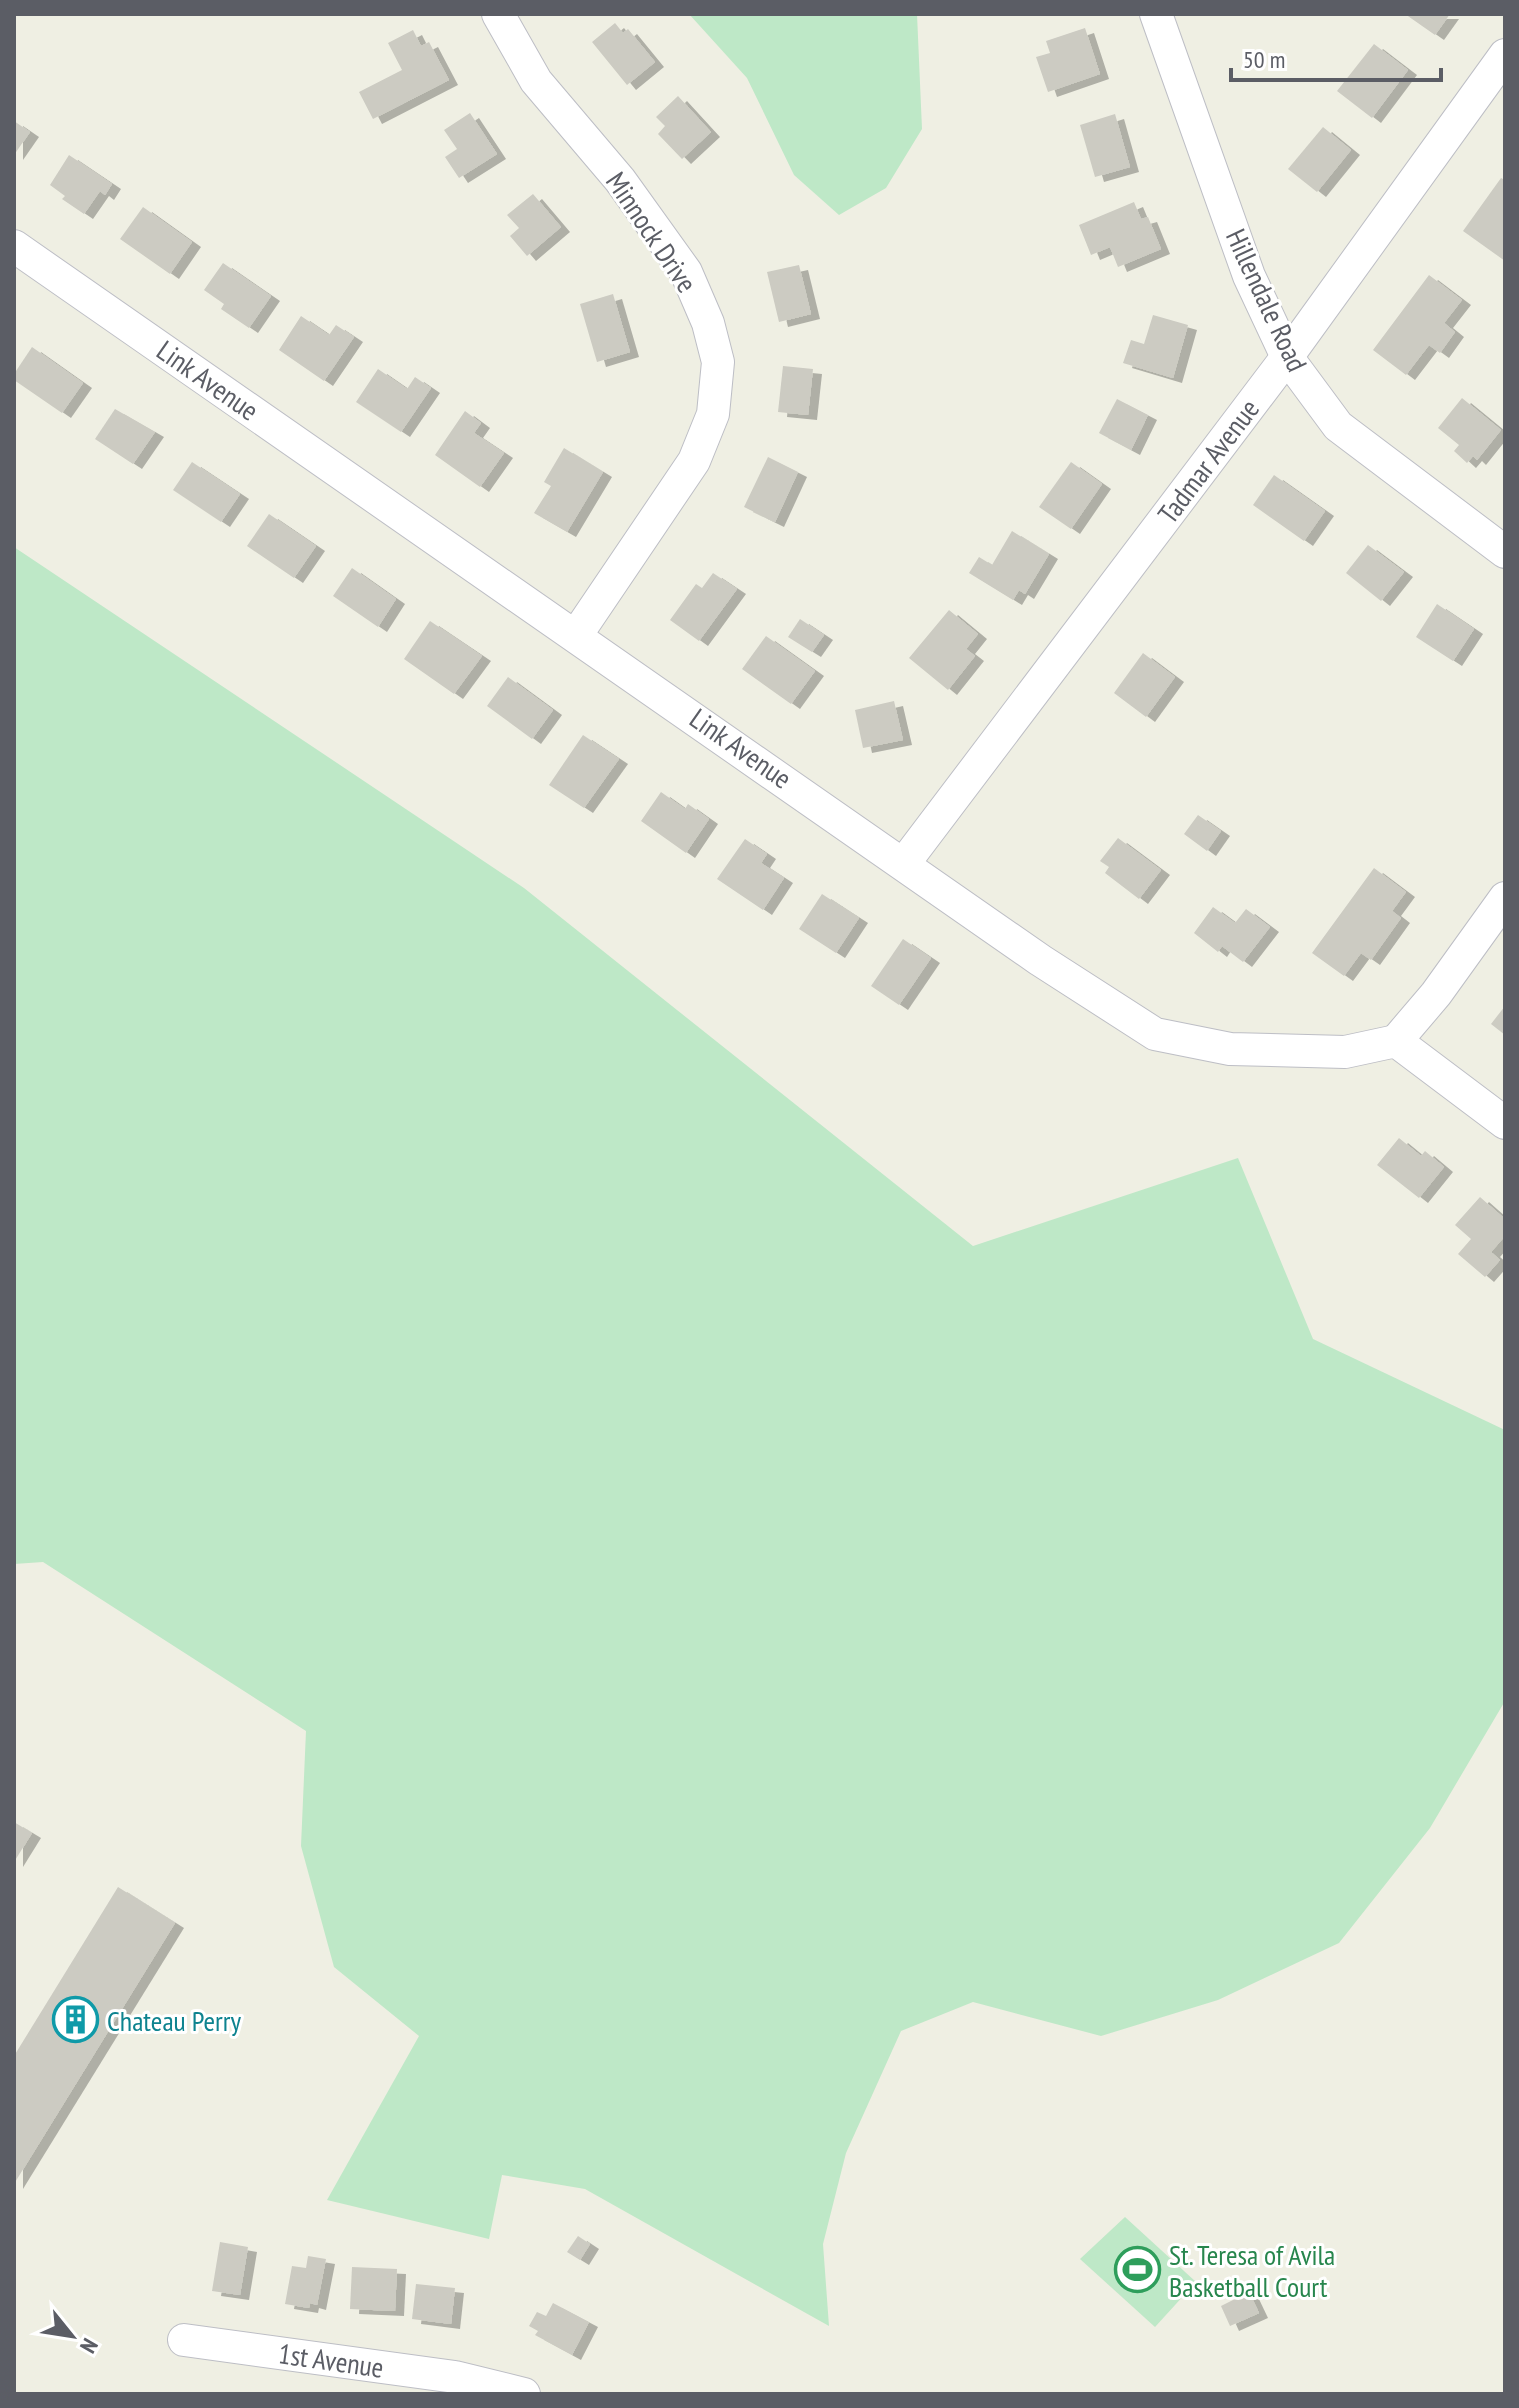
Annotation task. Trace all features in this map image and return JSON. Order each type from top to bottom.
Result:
[{"type":"street","name":"Minnock Drive","points":[[498,14],[536,81],[620,180],[686,272],[708,323],[718,362],[713,414],[694,461],[577,634]]},
{"type":"street","name":"Hillendale Road","points":[[1156,14],[1249,276],[1287,357],[1338,426],[1505,552]]},
{"type":"street","name":"Tadmar Avenue","points":[[905,862],[1287,357],[1505,55]]},
{"type":"street","name":"Link Avenue","points":[[14,246],[905,862],[1040,960],[1155,1034],[1244,1050],[1345,1052],[1396,1041]]},
{"type":"street","points":[[1505,898],[1436,994],[1396,1041],[1505,1123]]},
{"type":"street","name":"1st Avenue","points":[[184,2340],[455,2377],[524,2394]]},
{"type":"green space","points":[[689,14],[917,14],[922,129],[886,188],[839,215],[794,175],[747,78]]},
{"type":"green space","points":[[14,547],[524,888],[973,1246],[1238,1158],[1313,1339],[1505,1430],[1505,1701],[1430,1828],[1339,1943],[1218,2000],[1101,2036],[973,2002],[901,2031],[846,2153],[823,2244],[829,2326],[585,2189],[502,2175],[489,2239],[327,2200],[419,2036],[334,1967],[301,1846],[306,1731],[43,1562],[14,1564]]},
{"type":"green space","name":"St. Teresa of Avila Basketball Court","points":[[1125,2217],[1196,2282],[1155,2327],[1080,2259]]},
{"type":"building","points":[[1405,14],[1450,14],[1435,35]]},
{"type":"building","points":[[615,23],[623,33],[628,29],[655,62],[627,85],[592,42]]},
{"type":"building","points":[[1085,28],[1100,74],[1048,92],[1036,57],[1050,53],[1046,41]]},
{"type":"building","points":[[413,30],[421,46],[429,42],[449,80],[373,119],[359,92],[402,70],[388,43]]},
{"type":"building","points":[[1374,44],[1408,70],[1372,118],[1337,91]]},
{"type":"building","points":[[678,96],[711,132],[682,159],[658,134],[665,126],[656,117]]},
{"type":"building","points":[[470,113],[497,154],[459,178],[445,157],[457,149],[444,130]]},
{"type":"building","points":[[1115,114],[1130,167],[1095,177],[1080,125]]},
{"type":"building","points":[[14,121],[30,132],[14,155]]},
{"type":"building","points":[[1323,127],[1351,150],[1317,192],[1288,169]]},
{"type":"building","points":[[69,155],[112,184],[105,195],[100,191],[84,214],[62,199],[65,196],[50,185]]},
{"type":"building","points":[[1501,178],[1505,180],[1505,261],[1463,231]]},
{"type":"building","points":[[533,194],[561,227],[527,256],[510,236],[519,228],[507,215]]},
{"type":"building","points":[[1134,202],[1141,219],[1148,217],[1161,249],[1118,267],[1110,247],[1091,255],[1079,225]]},
{"type":"building","points":[[143,207],[192,242],[170,274],[120,239]]},
{"type":"building","points":[[223,263],[271,296],[249,328],[221,309],[224,304],[204,290]]},
{"type":"building","points":[[799,265],[811,314],[779,322],[767,272]]},
{"type":"building","points":[[1429,275],[1462,300],[1444,323],[1455,332],[1440,353],[1429,345],[1406,375],[1373,350]]},
{"type":"building","points":[[613,294],[630,352],[597,362],[580,304]]},
{"type":"building","points":[[1153,315],[1188,325],[1173,378],[1123,363],[1131,340],[1144,344]]},
{"type":"building","points":[[301,316],[329,335],[336,325],[354,337],[324,381],[279,350]]},
{"type":"building","points":[[32,347],[83,383],[62,413],[14,380],[14,374]]},
{"type":"building","points":[[783,366],[813,369],[808,415],[778,412]]},
{"type":"building","points":[[378,369],[407,389],[415,377],[431,388],[401,432],[356,402]]},
{"type":"building","points":[[1462,398],[1501,430],[1477,460],[1473,456],[1467,463],[1454,451],[1459,445],[1438,428]]},
{"type":"building","points":[[1117,399],[1148,415],[1131,450],[1099,433]]},
{"type":"building","points":[[115,409],[155,432],[133,464],[95,439]]},
{"type":"building","points":[[465,411],[481,423],[474,433],[504,453],[480,487],[435,455]]},
{"type":"building","points":[[564,448],[603,472],[567,532],[534,513],[551,486],[544,482]]},
{"type":"building","points":[[768,457],[798,472],[775,522],[744,507]]},
{"type":"building","points":[[192,462],[240,494],[221,522],[173,490]]},
{"type":"building","points":[[1071,462],[1102,484],[1071,529],[1039,507]]},
{"type":"building","points":[[1274,475],[1325,511],[1304,541],[1253,505]]},
{"type":"building","points":[[269,514],[316,546],[294,578],[247,546]]},
{"type":"building","points":[[1012,531],[1049,554],[1025,594],[1019,590],[1013,600],[969,573],[979,557],[992,565]]},
{"type":"building","points":[[1368,545],[1404,572],[1381,601],[1346,573]]},
{"type":"building","points":[[352,568],[396,599],[378,627],[333,596]]},
{"type":"building","points":[[713,573],[737,589],[699,641],[670,620],[696,584],[702,588]]},
{"type":"building","points":[[1437,604],[1474,629],[1453,661],[1416,637]]},
{"type":"building","points":[[949,610],[978,634],[966,649],[975,656],[948,690],[909,658]]},
{"type":"building","points":[[800,619],[824,635],[812,652],[788,637]]},
{"type":"building","points":[[430,621],[482,656],[454,694],[404,659]]},
{"type":"building","points":[[766,636],[815,671],[791,704],[742,669]]},
{"type":"building","points":[[1143,653],[1175,677],[1146,717],[1114,693]]},
{"type":"building","points":[[508,677],[553,710],[532,739],[487,706]]},
{"type":"building","points":[[894,701],[903,740],[863,748],[855,710]]},
{"type":"building","points":[[583,735],[619,759],[584,808],[549,785]]},
{"type":"building","points":[[661,792],[685,809],[688,804],[709,819],[686,853],[641,821]]},
{"type":"building","points":[[1198,815],[1221,831],[1207,851],[1184,834]]},
{"type":"building","points":[[1118,838],[1161,870],[1139,899],[1105,873],[1109,867],[1100,861]]},
{"type":"building","points":[[745,839],[767,854],[761,863],[784,878],[763,910],[717,879]]},
{"type":"building","points":[[1374,868],[1406,892],[1392,911],[1401,918],[1371,960],[1361,953],[1344,976],[1312,953]]},
{"type":"building","points":[[822,894],[859,918],[836,953],[799,929]]},
{"type":"building","points":[[1213,907],[1235,923],[1246,909],[1270,927],[1243,962],[1222,946],[1218,952],[1194,933]]},
{"type":"building","points":[[903,939],[931,958],[899,1005],[871,986]]},
{"type":"building","points":[[1505,1006],[1505,1035],[1491,1024]]},
{"type":"building","points":[[1399,1138],[1421,1156],[1425,1151],[1444,1167],[1419,1198],[1377,1165]]},
{"type":"building","points":[[1480,1197],[1505,1219],[1505,1236],[1491,1252],[1500,1260],[1485,1277],[1458,1254],[1471,1239],[1455,1225]]},
{"type":"building","points":[[14,1822],[32,1833],[14,1862]]},
{"type":"building","name":"Chateau Perry","points":[[118,1887],[175,1923],[14,2184],[14,2056]]},
{"type":"building","points":[[578,2236],[590,2244],[580,2260],[567,2252]]},
{"type":"building","points":[[220,2242],[248,2247],[240,2295],[212,2291]]},
{"type":"building","points":[[308,2256],[326,2259],[317,2305],[310,2303],[309,2308],[285,2304],[292,2266],[306,2268]]},
{"type":"building","points":[[352,2267],[397,2269],[395,2311],[350,2309]]},
{"type":"building","points":[[416,2284],[455,2288],[451,2324],[412,2319]]},
{"type":"building","points":[[1249,2292],[1259,2313],[1230,2326],[1221,2306]]},
{"type":"building","points":[[553,2303],[589,2322],[572,2355],[535,2335],[538,2331],[529,2326],[537,2312],[546,2316]]},
{"type":"place","name":"Chateau Perry","points":[[76,2020]]},
{"type":"place","name":"St. Teresa of Avila Basketball Court","points":[[1138,2270]]}]
